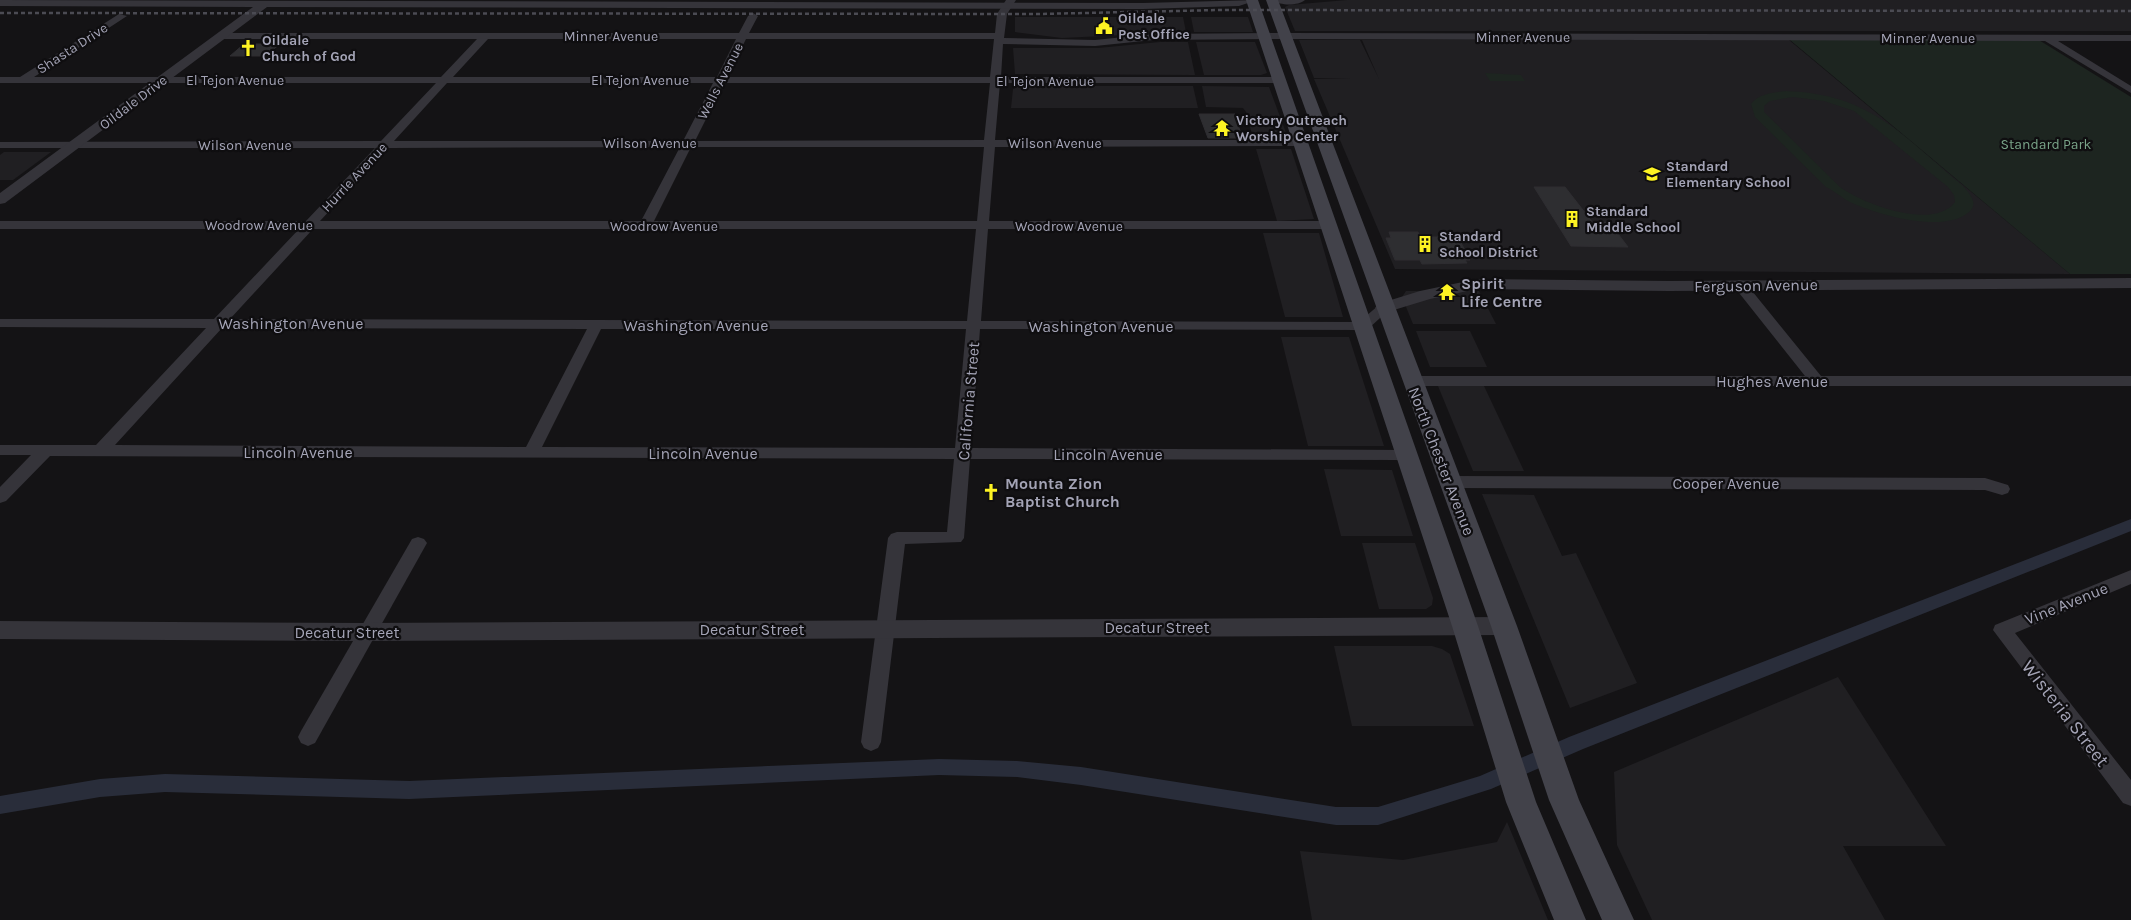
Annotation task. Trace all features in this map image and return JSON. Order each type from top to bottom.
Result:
[{"type":"main road","name":"North Chester Avenue","points":[[1252,0],[1274,36],[1384,308],[1504,626],[1564,800],[1618,920]]},
{"type":"main road","name":"North Chester Avenue","points":[[1272,0],[1279,80],[1465,626],[1521,802],[1570,920]]},
{"type":"main road","points":[[1404,445],[1438,479],[1450,482]]},
{"type":"street","points":[[1133,5],[1215,0]]},
{"type":"street","points":[[0,3],[1011,2],[1181,6],[1239,3],[1252,0]]},
{"type":"street","points":[[1279,0],[1298,0]]},
{"type":"street","name":"Oildale Drive","points":[[0,200],[267,2]]},
{"type":"street","name":"California Street","points":[[871,742],[897,538],[955,538],[964,454],[999,39],[1002,14],[1011,2]]},
{"type":"street","name":"Shasta Drive","points":[[22,80],[122,16]]},
{"type":"street","name":"Wells Avenue","points":[[645,226],[753,16]]},
{"type":"street","name":"Minner Avenue","points":[[223,36],[743,36],[999,39],[1095,43],[1153,37],[1274,36],[2131,38]]},
{"type":"street","name":"Hurrle Avenue","points":[[100,451],[485,36]]},
{"type":"street","points":[[2047,38],[2131,90]]},
{"type":"street","name":"El Tejon Avenue","points":[[0,80],[1279,80]]},
{"type":"street","name":"Wilson Avenue","points":[[0,146],[1300,143]]},
{"type":"street","name":"Woodrow Avenue","points":[[0,225],[1329,225]]},
{"type":"street","name":"Ferguson Avenue","points":[[1384,308],[1426,294],[1477,284],[2130,284]]},
{"type":"street","points":[[1740,284],[1817,382]]},
{"type":"street","points":[[1363,326],[1384,308]]},
{"type":"street","name":"Washington Avenue","points":[[0,322],[1363,326]]},
{"type":"street","points":[[531,452],[596,324]]},
{"type":"street","name":"Hughes Avenue","points":[[1412,381],[2131,381]]},
{"type":"street","name":"Lincoln Avenue","points":[[0,450],[964,454],[1404,445]]},
{"type":"street","points":[[0,497],[45,451]]},
{"type":"street","name":"Cooper Avenue","points":[[1450,482],[1984,484],[2002,489]]},
{"type":"street","points":[[308,737],[418,543]]},
{"type":"street","name":"Vine Avenue","points":[[2002,630],[2131,577]]},
{"type":"street","name":"Decatur Street","points":[[0,630],[366,632],[1504,626]]},
{"type":"street","name":"Wisteria Street","points":[[2002,630],[2131,796]]},
{"type":"shaded area","points":[[1347,0],[2131,0],[2131,31],[1295,31],[1285,7],[1289,5]]},
{"type":"shaded area","points":[[1015,17],[1183,17],[1186,32],[1062,38],[1015,32]]},
{"type":"shaded area","points":[[1191,17],[1248,17],[1253,32],[1194,32]]},
{"type":"shaded area","name":"Standard Elementary School","points":[[1299,40],[1360,40],[1379,79],[1362,40],[1789,40],[2070,274],[1395,269],[1314,79],[1351,79],[1314,78]]},
{"type":"shaded area","points":[[1160,42],[1188,42],[1195,75],[1015,74],[1013,48],[1098,48]]},
{"type":"shaded area","points":[[1196,42],[1255,42],[1267,73],[1261,75],[1204,75]]},
{"type":"shaded area","points":[[1019,86],[1193,86],[1198,108],[1011,108],[1013,89]]},
{"type":"shaded area","points":[[1202,86],[1269,87],[1288,138],[1253,138],[1246,112],[1243,108],[1206,107]]},
{"type":"shaded area","points":[[1256,149],[1291,149],[1314,219],[1277,221]]},
{"type":"shaded area","points":[[4,152],[51,152],[13,180],[0,180],[0,155]]},
{"type":"shaded area","points":[[1263,233],[1319,233],[1343,317],[1285,317]]},
{"type":"shaded area","points":[[1406,291],[1479,291],[1496,324],[1413,324],[1402,297]]},
{"type":"shaded area","points":[[1416,331],[1470,331],[1487,367],[1430,367]]},
{"type":"shaded area","points":[[1281,337],[1349,337],[1384,446],[1308,446]]},
{"type":"shaded area","points":[[1438,386],[1484,386],[1524,471],[1473,471]]},
{"type":"shaded area","points":[[1324,469],[1392,470],[1413,536],[1341,536]]},
{"type":"shaded area","points":[[1482,494],[1534,495],[1562,556],[1576,553],[1637,683],[1570,708]]},
{"type":"shaded area","points":[[1362,543],[1415,543],[1433,598],[1432,605],[1426,609],[1379,609]]},
{"type":"shaded area","points":[[1334,646],[1432,646],[1442,649],[1450,654],[1474,726],[1352,726]]},
{"type":"shaded area","points":[[1838,677],[1946,846],[1843,846],[1885,920],[1652,920],[1617,845],[1614,772]]},
{"type":"shaded area","points":[[1507,822],[1548,920],[1312,920],[1300,851],[1403,860],[1497,842]]},
{"type":"green space","name":"Standard Park","points":[[2034,37],[2131,97],[2131,274],[2070,274],[1790,40]]},
{"type":"green space","points":[[1485,73],[1521,75],[1525,81],[1490,81]]},
{"type":"green space","points":[[1786,91],[1816,94],[1841,100],[1864,109],[1884,121],[1963,186],[1972,199],[1972,209],[1958,218],[1944,222],[1911,220],[1864,208],[1826,187],[1755,117],[1751,104],[1755,100],[1767,94]],"holes":[[[1793,97],[1824,101],[1854,111],[1948,187],[1954,195],[1955,202],[1945,210],[1931,214],[1915,214],[1898,212],[1865,201],[1840,187],[1764,112],[1764,106],[1770,101]]]},
{"type":"building","name":"Oildale Church of God","points":[[244,44],[280,44],[265,56],[230,56]]},
{"type":"building","name":"Victory Outreach Worship Center","points":[[1199,114],[1235,114],[1240,131],[1235,131],[1237,138],[1208,138]]},
{"type":"building","name":"Standard Middle School","points":[[1534,187],[1565,187],[1593,223],[1609,222],[1628,247],[1571,246]]},
{"type":"building","name":"Standard School District","points":[[1389,232],[1418,232],[1420,237],[1458,237],[1470,260],[1465,260],[1467,263],[1422,264],[1420,260],[1395,260],[1386,238],[1391,238]]},
{"type":"waterway","points":[[0,805],[100,788],[165,783],[409,790],[939,767],[1017,769],[1081,776],[1336,816],[1378,816],[1484,783],[1576,743],[2131,525]]},
{"type":"railway","points":[[0,13],[1039,14],[1220,10],[2131,11]]},
{"type":"place","name":"Oildale Post Office","points":[[1104,26]]},
{"type":"place","name":"Oildale Church of God","points":[[248,48]]},
{"type":"place","name":"Victory Outreach Worship Center","points":[[1222,128]]},
{"type":"place","name":"Standard Elementary School","points":[[1652,174]]},
{"type":"place","name":"Standard Middle School","points":[[1572,219]]},
{"type":"place","name":"Standard School District","points":[[1425,244]]},
{"type":"place","name":"Spirit Life Centre","points":[[1447,292]]},
{"type":"place","name":"Mounta Zion Baptist Church","points":[[991,492]]}]
